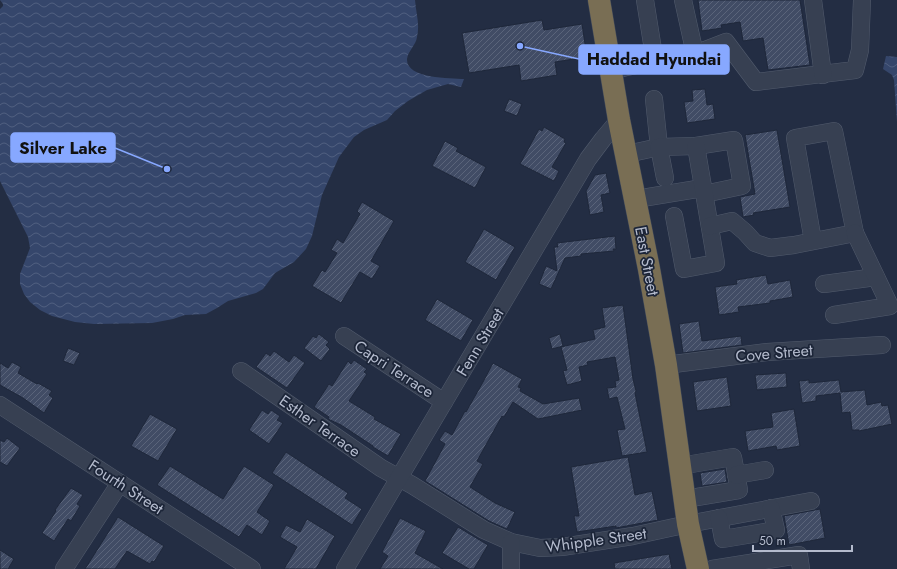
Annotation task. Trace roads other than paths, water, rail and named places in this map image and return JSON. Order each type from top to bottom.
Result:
[{"type":"highway","name":"East Street","points":[[600,0],[611,71],[666,365],[692,467],[685,499],[691,569]]},
{"type":"highway","name":"East Street","points":[[688,524],[698,569]]},
{"type":"street","points":[[645,0],[655,62]]},
{"type":"street","points":[[683,0],[695,54]]},
{"type":"street","points":[[813,0],[823,75]]},
{"type":"street","points":[[611,71],[629,66],[695,54],[726,42],[756,82],[855,70],[860,50],[862,0]]},
{"type":"street","points":[[654,99],[659,147],[665,178]]},
{"type":"street","name":"Fenn Street","points":[[345,569],[588,159],[620,120]]},
{"type":"street","points":[[812,241],[795,138],[834,131],[855,233],[890,306],[834,315]]},
{"type":"street","points":[[627,154],[659,147],[696,146],[734,140],[742,186],[636,199]]},
{"type":"street","points":[[674,216],[684,269],[716,264],[696,146]]},
{"type":"street","points":[[710,226],[732,222],[745,232],[755,243],[770,248],[855,233]]},
{"type":"street","points":[[824,284],[876,277]]},
{"type":"street","name":"Capri Terrace","points":[[344,336],[444,402]]},
{"type":"street","name":"Cove Street","points":[[666,365],[767,352],[882,344]]},
{"type":"street","name":"Esther Terrace","points":[[241,371],[369,460],[400,478]]},
{"type":"street","name":"Fourth Street","points":[[0,405],[252,569]]},
{"type":"street","points":[[685,499],[739,490],[733,457],[692,467]]},
{"type":"street","points":[[692,467],[765,470]]},
{"type":"street","name":"Whipple Street","points":[[400,478],[484,530],[511,542],[540,548],[562,547],[633,536],[811,501]]},
{"type":"street","points":[[64,569],[120,483]]},
{"type":"street","points":[[719,518],[723,539],[776,530],[772,508]]},
{"type":"street","points":[[511,542],[512,569]]},
{"type":"street","points":[[712,569],[799,555],[801,569]]},
{"type":"water","points":[[0,0],[415,0],[418,32],[415,43],[407,59],[409,66],[421,74],[440,78],[464,79],[461,87],[448,84],[427,90],[408,101],[395,111],[387,120],[364,130],[354,137],[339,157],[322,195],[312,236],[306,249],[294,262],[275,273],[263,289],[256,293],[228,301],[206,314],[185,315],[152,323],[94,324],[75,322],[52,316],[40,310],[30,302],[24,294],[20,284],[20,274],[30,248],[28,237],[0,181],[0,9],[3,4]]},
{"type":"water","points":[[886,56],[897,57],[897,122],[894,80],[892,75],[883,69]]},
{"type":"place","name":"Haddad Hyundai","points":[[520,46]]},
{"type":"place","name":"Silver Lake","points":[[167,169]]}]
